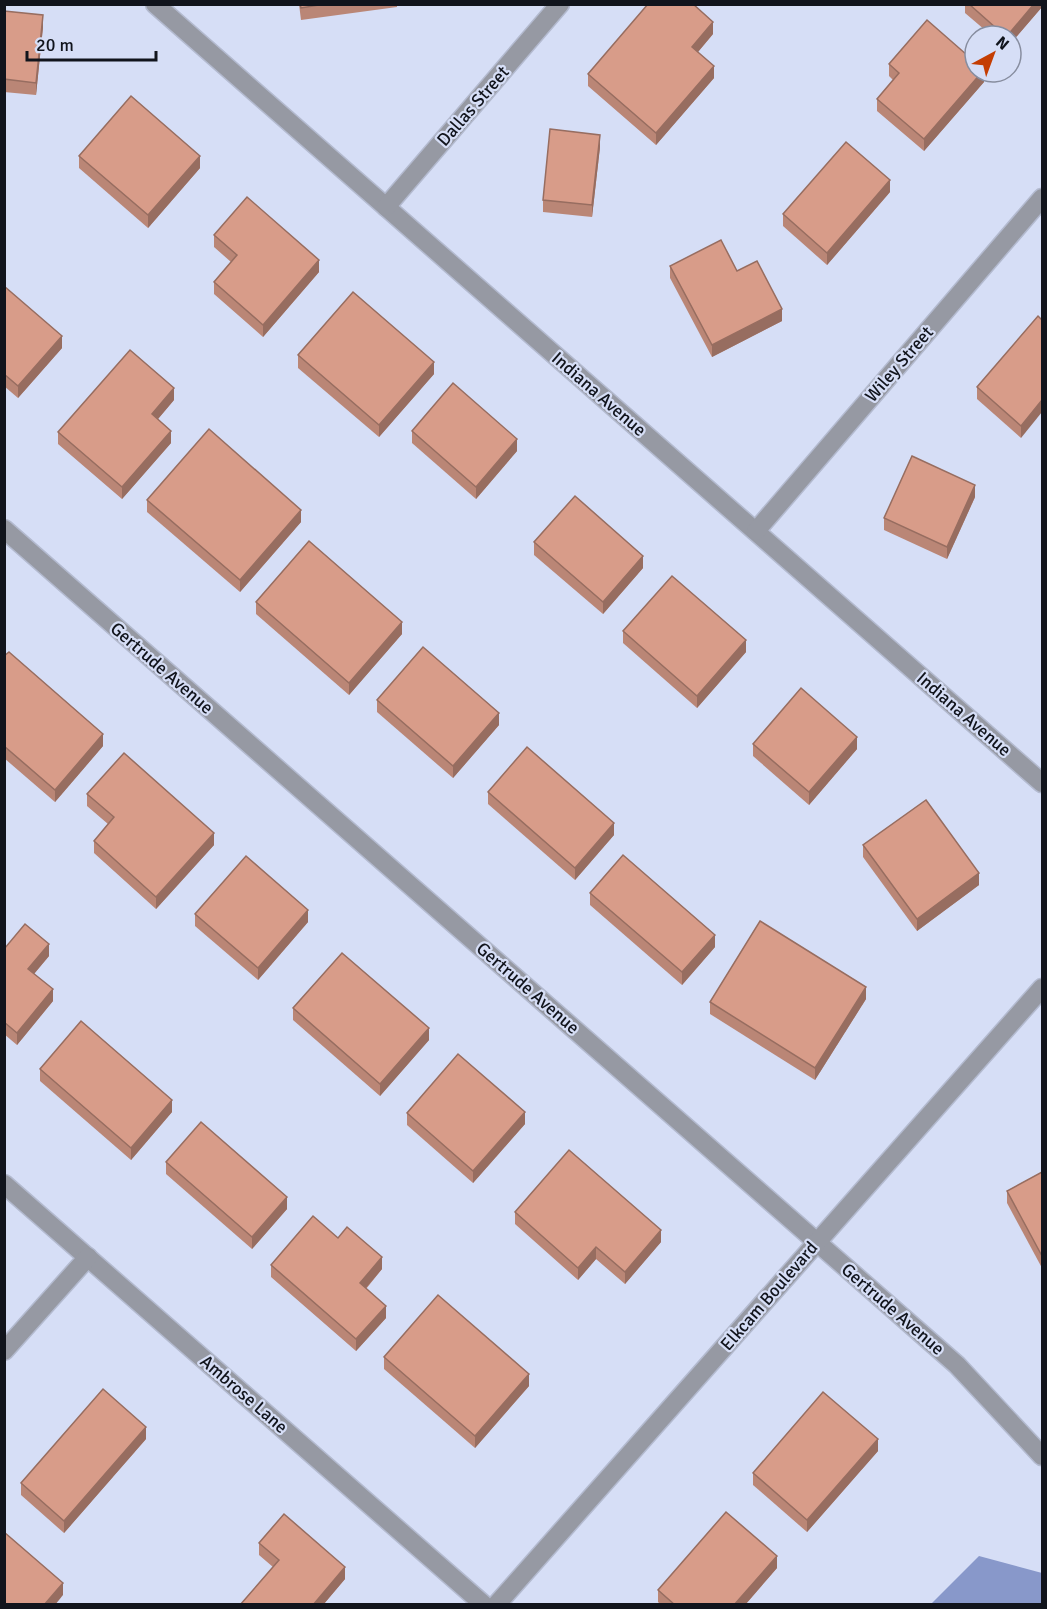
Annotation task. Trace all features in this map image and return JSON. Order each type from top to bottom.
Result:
[{"type":"street","name":"Indiana Avenue","points":[[155,4],[1042,783]]},
{"type":"street","name":"Dallas Street","points":[[386,207],[560,4]]},
{"type":"street","name":"Wiley Street","points":[[756,531],[1042,198]]},
{"type":"street","name":"Gertrude Avenue","points":[[4,529],[957,1365],[1042,1456]]},
{"type":"street","name":"Elkcam Boulevard","points":[[497,1605],[1042,988]]},
{"type":"street","name":"Ambrose Lane","points":[[4,1184],[483,1605]]},
{"type":"street","points":[[4,1351],[88,1257]]},
{"type":"water","points":[[979,1556],[1042,1573],[1042,1604],[931,1604]]},
{"type":"building","points":[[300,4],[325,4],[301,8]]},
{"type":"building","points":[[648,4],[693,4],[713,22],[692,47],[714,66],[656,133],[588,74]]},
{"type":"building","points":[[969,4],[1034,4],[1017,24],[992,24]]},
{"type":"building","points":[[4,11],[43,15],[36,83],[4,79]]},
{"type":"building","points":[[927,20],[963,52],[963,84],[972,84],[924,139],[877,99],[899,73],[889,64]]},
{"type":"building","points":[[131,96],[200,156],[148,215],[79,156]]},
{"type":"building","points":[[550,129],[600,135],[592,205],[543,200]]},
{"type":"building","points":[[846,142],[890,180],[827,253],[783,214]]},
{"type":"building","points":[[247,197],[319,260],[263,325],[214,282],[237,255],[214,235]]},
{"type":"building","points":[[721,240],[737,271],[757,261],[782,309],[712,345],[670,266]]},
{"type":"building","points":[[4,286],[62,336],[18,386],[4,374]]},
{"type":"building","points":[[353,292],[434,362],[379,425],[298,355]]},
{"type":"building","points":[[1038,316],[1042,320],[1042,400],[1021,426],[977,387]]},
{"type":"building","points":[[130,350],[174,388],[152,414],[171,431],[122,487],[58,432]]},
{"type":"building","points":[[453,383],[517,439],[476,487],[412,431]]},
{"type":"building","points":[[209,429],[301,510],[240,580],[147,500]]},
{"type":"building","points":[[912,456],[975,485],[947,547],[884,518]]},
{"type":"building","points":[[575,496],[643,556],[603,602],[534,542]]},
{"type":"building","points":[[309,541],[402,622],[349,683],[256,602]]},
{"type":"building","points":[[672,576],[746,640],[697,696],[623,631]]},
{"type":"building","points":[[423,647],[499,713],[453,766],[377,700]]},
{"type":"building","points":[[9,652],[103,734],[55,790],[4,746],[4,656]]},
{"type":"building","points":[[801,688],[857,737],[809,792],[753,744]]},
{"type":"building","points":[[527,747],[614,823],[575,868],[488,792]]},
{"type":"building","points":[[124,753],[214,833],[156,897],[94,841],[114,817],[87,794]]},
{"type":"building","points":[[926,800],[979,873],[917,919],[863,845]]},
{"type":"building","points":[[623,855],[715,935],[682,972],[590,893]]},
{"type":"building","points":[[246,856],[308,910],[258,968],[195,914]]},
{"type":"building","points":[[760,921],[866,987],[815,1068],[710,1002]]},
{"type":"building","points":[[25,924],[49,944],[28,969],[53,989],[17,1033],[4,1022],[4,947]]},
{"type":"building","points":[[342,953],[429,1028],[380,1084],[293,1008]]},
{"type":"building","points":[[81,1021],[172,1100],[131,1148],[40,1069]]},
{"type":"building","points":[[458,1054],[525,1112],[473,1171],[407,1113]]},
{"type":"building","points":[[201,1122],[287,1197],[252,1237],[166,1162]]},
{"type":"building","points":[[569,1150],[661,1230],[625,1272],[596,1247],[578,1268],[515,1212]]},
{"type":"building","points":[[1042,1172],[1042,1256],[1007,1191]]},
{"type":"building","points":[[313,1216],[338,1238],[347,1227],[382,1257],[360,1283],[386,1306],[356,1339],[271,1265]]},
{"type":"building","points":[[438,1295],[529,1374],[475,1436],[384,1357]]},
{"type":"building","points":[[103,1389],[146,1427],[64,1521],[21,1483]]},
{"type":"building","points":[[823,1392],[878,1439],[807,1520],[753,1473]]},
{"type":"building","points":[[726,1512],[777,1556],[734,1605],[675,1605],[658,1590]]},
{"type":"building","points":[[284,1514],[345,1567],[313,1605],[240,1605],[279,1560],[259,1543]]},
{"type":"building","points":[[4,1532],[63,1583],[44,1605],[4,1605]]}]
